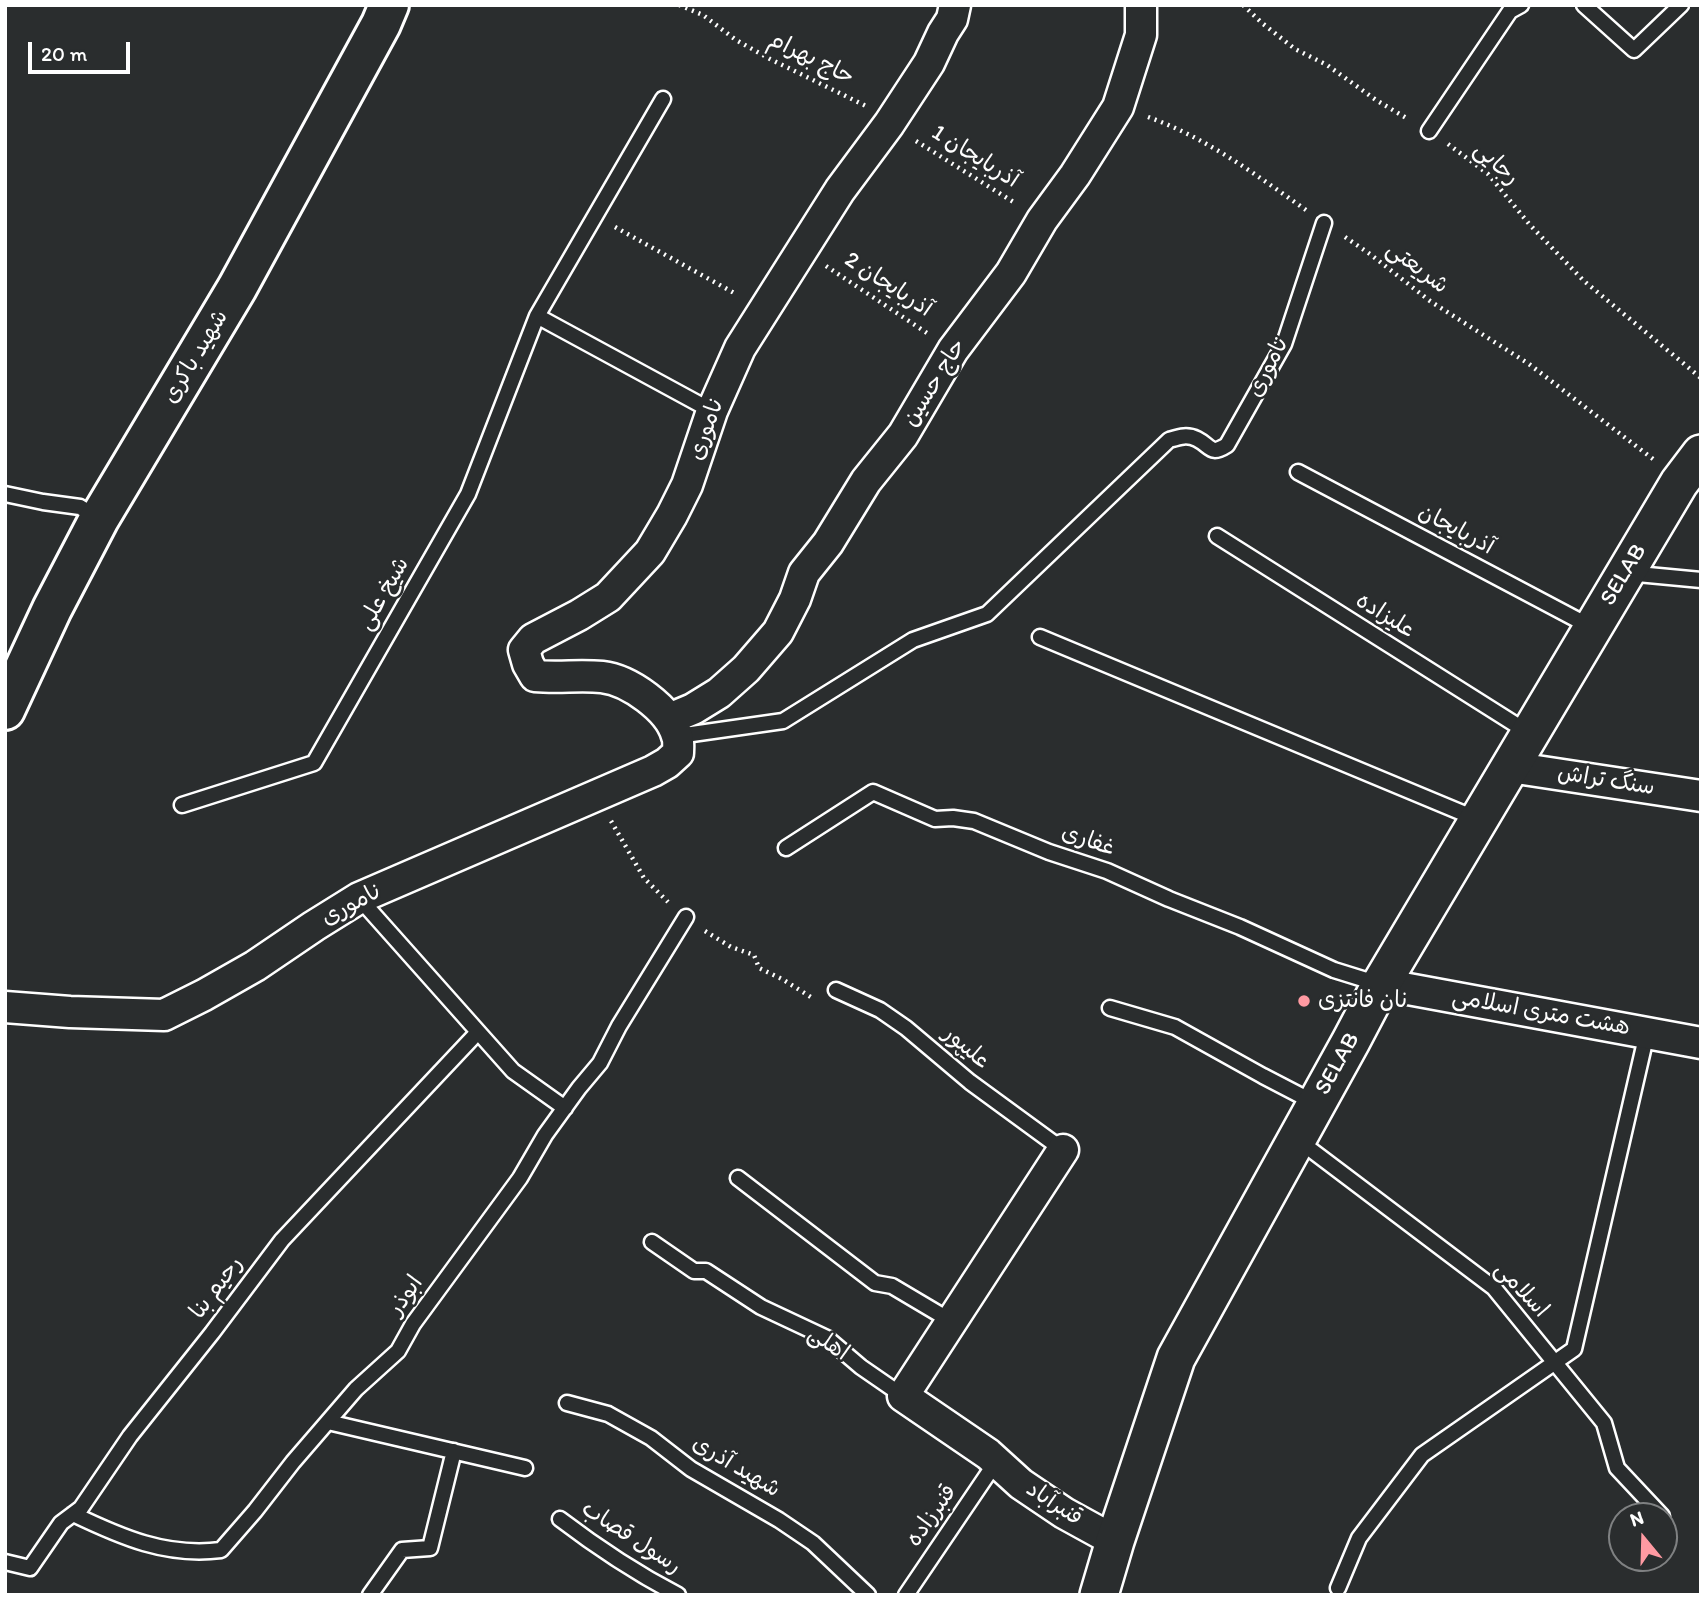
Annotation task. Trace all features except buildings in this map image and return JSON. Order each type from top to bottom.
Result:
[{"type":"main road","name":"شهید باکری","points":[[5,710],[52,609],[100,519],[237,288],[389,5]]},
{"type":"street","name":"ناموری","points":[[5,1007],[164,1015],[255,966],[359,898],[653,771],[678,753],[673,728],[654,702],[642,693],[604,677],[536,676],[528,664],[524,650],[533,639],[608,597],[650,552],[687,485],[712,411],[740,348],[840,190],[889,124],[929,63],[952,19],[955,5]]},
{"type":"street","name":"حاج حسین","points":[[673,728],[693,709],[719,693],[746,669],[778,632],[795,599],[804,573],[828,543],[866,481],[902,435],[953,350],[1011,273],[1042,219],[1082,165],[1118,107],[1141,35],[1141,5]]},
{"type":"street","name":"SELAB","points":[[1099,1595],[1176,1358],[1381,984],[1690,468]]},
{"type":"street","name":"سنگ تراش","points":[[1510,767],[1701,796]]},
{"type":"street","name":"هشت متری اسلامی","points":[[1381,984],[1701,1043]]},
{"type":"street","points":[[902,1396],[1063,1150]]},
{"type":"street","name":"اهلی","points":[[902,1396],[996,1462]]},
{"type":"street","name":"قنبرآباد","points":[[996,1462],[1021,1484],[1064,1513],[1115,1541]]},
{"type":"lane","points":[[1429,131],[1510,11],[1521,5]]},
{"type":"lane","points":[[1584,5],[1634,50],[1681,5]]},
{"type":"lane","name":"شیخ علی","points":[[182,806],[314,763],[468,494],[537,316],[663,99]]},
{"type":"lane","name":"ناموری","points":[[673,728],[783,721],[913,640],[987,614],[1169,440],[1182,435],[1197,439],[1210,449],[1218,450],[1227,445],[1284,344],[1324,223]]},
{"type":"lane","points":[[537,316],[712,411]]},
{"type":"lane","name":"آذربایجان","points":[[1298,472],[1593,628]]},
{"type":"lane","points":[[5,494],[80,507],[100,519]]},
{"type":"lane","name":"علیزاده","points":[[1217,536],[1530,734]]},
{"type":"lane","points":[[1626,573],[1701,580]]},
{"type":"lane","points":[[1040,637],[1479,820]]},
{"type":"lane","name":"غفاری","points":[[786,848],[873,792],[935,819],[974,821],[1049,852],[1107,871],[1335,970],[1381,984]]},
{"type":"lane","points":[[359,898],[513,1071],[565,1108]]},
{"type":"lane","name":"ابوذر","points":[[73,1514],[119,1536],[158,1548],[201,1552],[221,1550],[356,1389],[398,1352],[412,1324],[520,1178],[545,1135],[600,1063],[686,917]]},
{"type":"lane","name":"علیپور","points":[[836,990],[880,1010],[906,1028],[970,1082],[1063,1150]]},
{"type":"lane","points":[[1110,1008],[1175,1027],[1317,1103]]},
{"type":"lane","name":"رحیم بنا","points":[[5,1562],[30,1568],[61,1523],[81,1508],[130,1436],[282,1240],[478,1032]]},
{"type":"lane","points":[[1338,1588],[1359,1538],[1422,1455],[1574,1349],[1647,1033]]},
{"type":"lane","name":"اسلامی","points":[[1297,1139],[1494,1288],[1604,1423],[1616,1468],[1649,1502]]},
{"type":"lane","points":[[738,1178],[875,1283],[892,1286],[951,1321]]},
{"type":"lane","name":"اهلی","points":[[652,1242],[694,1271],[706,1271],[761,1307],[827,1338],[861,1367],[902,1396]]},
{"type":"lane","name":"شهید آذری","points":[[567,1403],[608,1414],[651,1438],[691,1469],[813,1543],[868,1595]]},
{"type":"lane","points":[[328,1422],[525,1468]]},
{"type":"lane","points":[[370,1595],[402,1550],[430,1548],[454,1451]]},
{"type":"lane","name":"قنبرزاده","points":[[906,1595],[996,1462]]},
{"type":"lane","name":"رسول قصاب","points":[[560,1519],[637,1573],[677,1595]]},
{"type":"path","name":"حاج بهرام","points":[[679,5],[703,15],[736,40],[770,59],[872,108],[889,124]]},
{"type":"path","name":"رجایی","points":[[1243,5],[1295,49],[1327,65],[1376,100],[1429,131],[1488,174],[1530,225],[1584,281],[1701,378]]},
{"type":"path","name":"شریعتی","points":[[1118,107],[1177,127],[1239,163],[1370,254],[1430,301],[1529,364],[1658,462],[1690,468]]},
{"type":"path","name":"آذربایجان 1","points":[[889,124],[1042,219]]},
{"type":"path","points":[[595,216],[765,309]]},
{"type":"path","name":"آذربایجان 2","points":[[802,250],[953,350]]},
{"type":"place","name":"نان فانتزی","points":[[1304,1001]]}]
